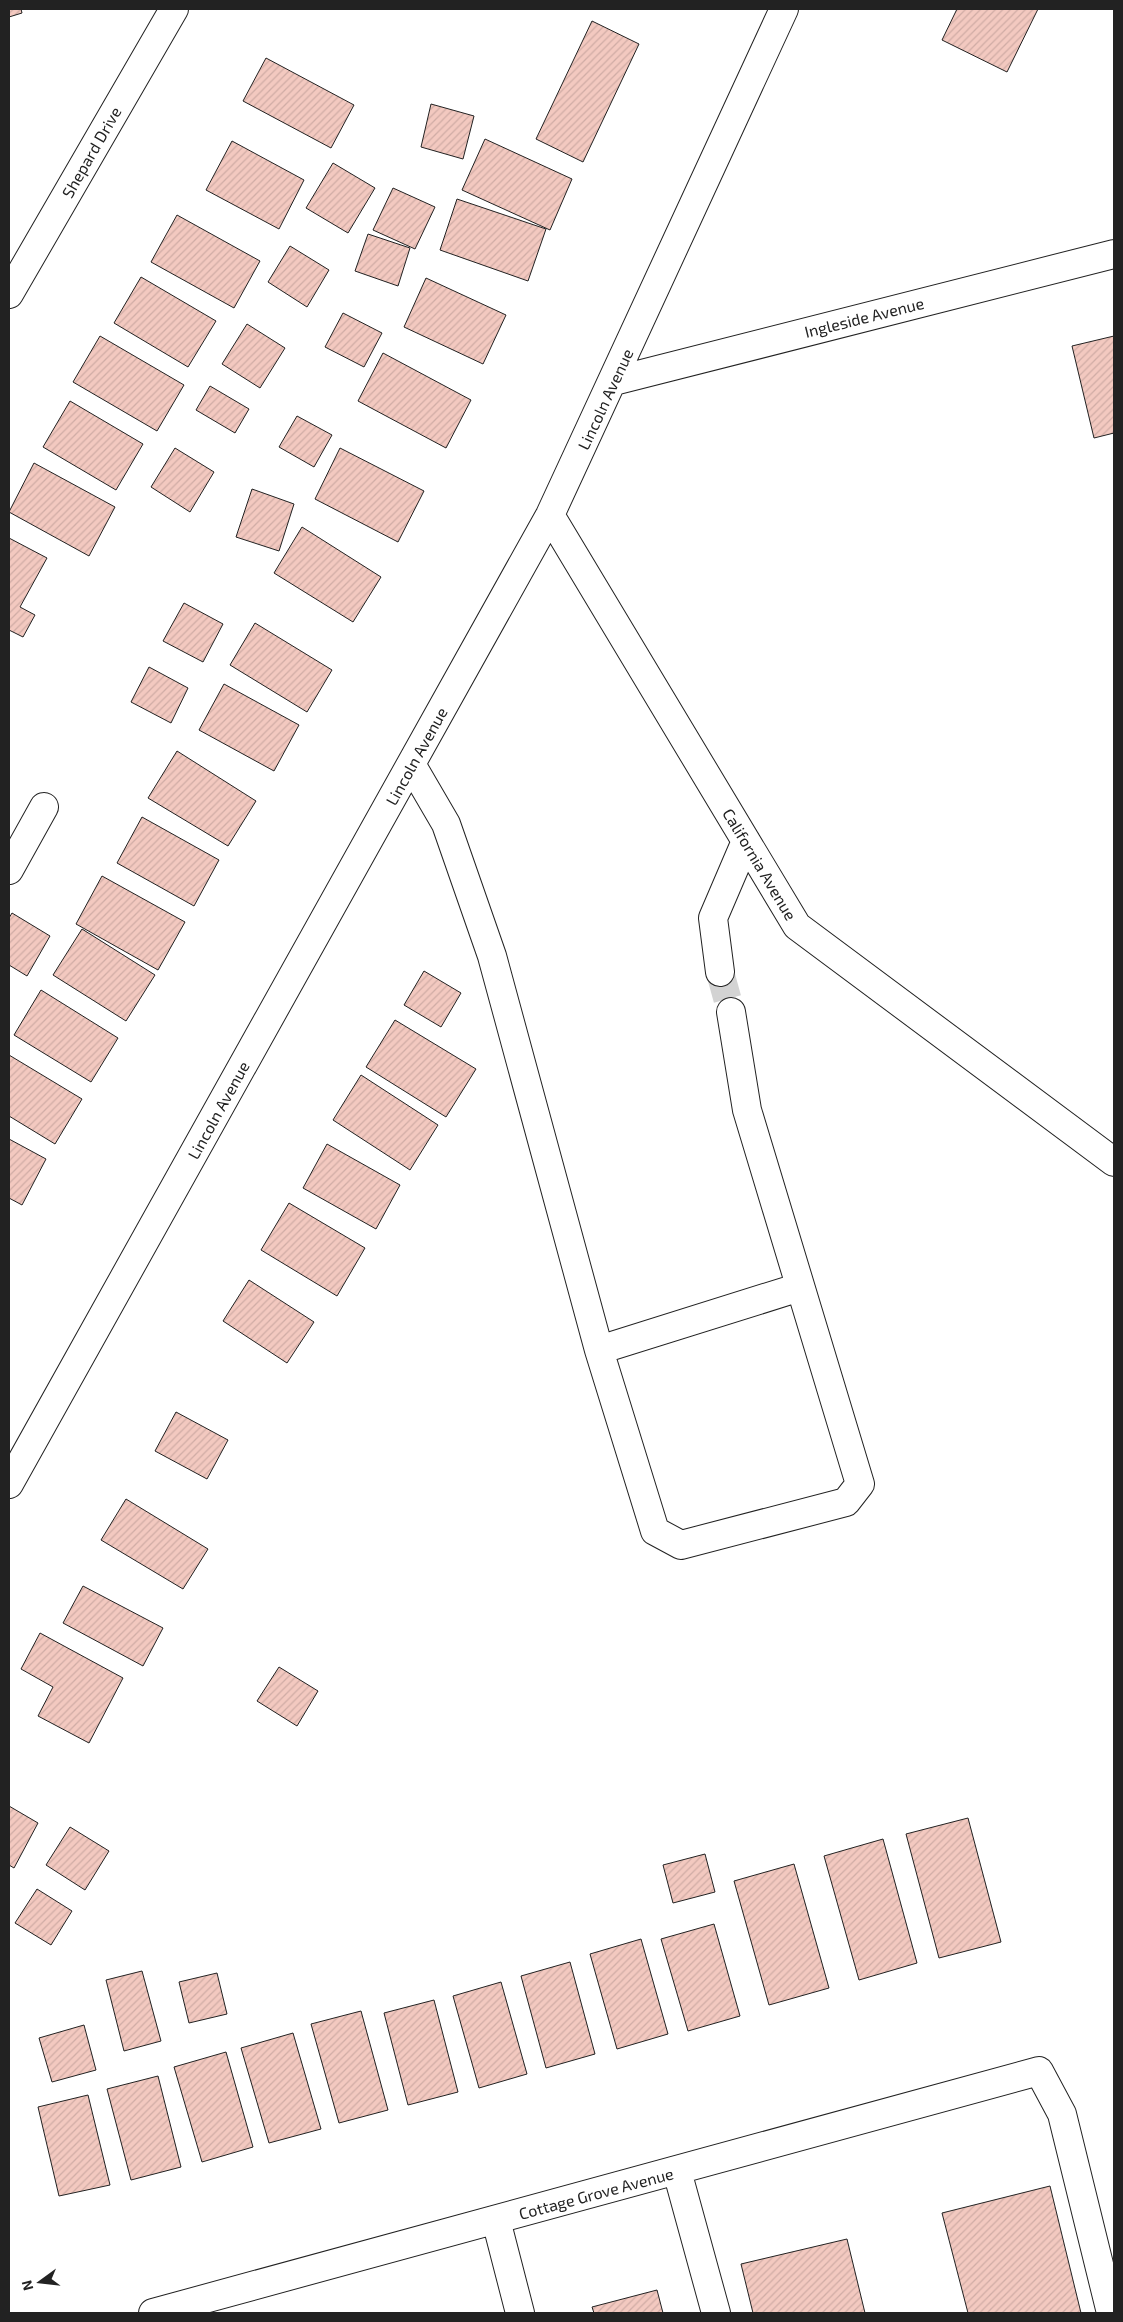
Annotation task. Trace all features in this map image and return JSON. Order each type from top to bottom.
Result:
[{"type":"street","name":"Shepard Drive","points":[[9,294],[174,9]]},
{"type":"street","name":"Lincoln Avenue","points":[[9,1484],[18,1447],[411,764],[550,515],[784,9]]},
{"type":"street","name":"Ingleside Avenue","points":[[614,380],[1114,254]]},
{"type":"street","name":"California Avenue","points":[[550,515],[797,926],[1114,1162]]},
{"type":"street","points":[[411,764],[446,824],[492,956],[599,1350],[655,1531],[681,1545],[846,1502],[860,1484],[748,1110],[731,1012]]},
{"type":"street","points":[[9,870],[44,807]]},
{"type":"street","points":[[720,972],[713,918],[746,841]]},
{"type":"street","points":[[599,1350],[800,1287]]},
{"type":"street","name":"Cottage Grove Avenue","points":[[153,2313],[1039,2071],[1062,2114],[1111,2313]]},
{"type":"street","points":[[677,2171],[716,2313]]},
{"type":"street","points":[[496,2220],[520,2313]]},
{"type":"building","points":[[9,9],[21,9],[22,13],[9,17]]},
{"type":"building","points":[[957,9],[1038,9],[1007,72],[942,40]]},
{"type":"building","points":[[592,21],[639,44],[583,162],[536,139]]},
{"type":"building","points":[[266,58],[354,105],[331,148],[243,101]]},
{"type":"building","points":[[431,104],[474,116],[463,159],[421,147]]},
{"type":"building","points":[[485,139],[572,179],[550,230],[462,190]]},
{"type":"building","points":[[232,141],[304,180],[279,229],[206,190]]},
{"type":"building","points":[[333,163],[375,188],[348,233],[306,208]]},
{"type":"building","points":[[393,188],[435,207],[415,249],[373,230]]},
{"type":"building","points":[[457,199],[546,229],[528,281],[440,250]]},
{"type":"building","points":[[177,215],[260,261],[234,308],[151,262]]},
{"type":"building","points":[[368,234],[410,248],[398,286],[355,271]]},
{"type":"building","points":[[290,246],[329,270],[307,307],[268,282]]},
{"type":"building","points":[[141,277],[216,321],[188,367],[114,323]]},
{"type":"building","points":[[426,278],[506,315],[483,364],[404,327]]},
{"type":"building","points":[[343,313],[382,333],[364,367],[325,347]]},
{"type":"building","points":[[247,324],[285,348],[260,388],[222,364]]},
{"type":"building","points":[[100,336],[184,385],[157,431],[73,382]]},
{"type":"building","points":[[1114,336],[1114,433],[1094,438],[1072,346]]},
{"type":"building","points":[[383,353],[471,400],[446,448],[358,401]]},
{"type":"building","points":[[210,386],[249,409],[235,433],[196,410]]},
{"type":"building","points":[[70,401],[143,444],[116,490],[43,447]]},
{"type":"building","points":[[297,416],[332,435],[314,467],[279,447]]},
{"type":"building","points":[[175,448],[214,472],[190,512],[151,487]]},
{"type":"building","points":[[340,448],[424,491],[398,542],[315,499]]},
{"type":"building","points":[[34,463],[115,507],[89,556],[9,512]]},
{"type":"building","points":[[252,489],[294,504],[279,551],[236,537]]},
{"type":"building","points":[[302,527],[381,577],[353,622],[274,573]]},
{"type":"building","points":[[9,538],[47,558],[20,607],[35,615],[23,637],[9,630]]},
{"type":"building","points":[[184,603],[223,624],[203,662],[163,641]]},
{"type":"building","points":[[255,623],[332,670],[307,712],[230,665]]},
{"type":"building","points":[[149,667],[188,688],[171,723],[131,702]]},
{"type":"building","points":[[224,684],[299,725],[274,771],[199,730]]},
{"type":"building","points":[[177,751],[256,801],[228,846],[148,798]]},
{"type":"building","points":[[142,817],[219,860],[194,906],[117,863]]},
{"type":"building","points":[[102,876],[185,922],[158,970],[76,924]]},
{"type":"building","points":[[12,913],[50,936],[27,976],[9,965],[9,918]]},
{"type":"building","points":[[82,929],[155,975],[126,1021],[53,975]]},
{"type":"building","points":[[424,971],[461,993],[441,1027],[404,1005]]},
{"type":"building","points":[[41,990],[118,1038],[91,1082],[14,1035]]},
{"type":"building","points":[[395,1020],[476,1069],[446,1117],[366,1067]]},
{"type":"building","points":[[9,1055],[82,1099],[55,1144],[9,1116]]},
{"type":"building","points":[[361,1075],[438,1125],[410,1170],[333,1120]]},
{"type":"building","points":[[9,1139],[46,1159],[22,1205],[9,1198]]},
{"type":"building","points":[[327,1144],[400,1185],[376,1229],[303,1188]]},
{"type":"building","points":[[289,1203],[365,1248],[337,1296],[261,1250]]},
{"type":"building","points":[[249,1280],[314,1322],[287,1363],[223,1321]]},
{"type":"building","points":[[176,1412],[228,1440],[207,1479],[155,1451]]},
{"type":"building","points":[[126,1499],[208,1549],[183,1589],[101,1540]]},
{"type":"building","points":[[83,1586],[163,1628],[143,1666],[63,1623]]},
{"type":"building","points":[[40,1633],[123,1678],[89,1743],[38,1716],[53,1687],[21,1669]]},
{"type":"building","points":[[279,1667],[318,1691],[297,1726],[257,1701]]},
{"type":"building","points":[[9,1806],[38,1823],[14,1868],[9,1865]]},
{"type":"building","points":[[968,1818],[1001,1942],[939,1958],[906,1834]]},
{"type":"building","points":[[70,1827],[109,1851],[85,1890],[46,1865]]},
{"type":"building","points":[[883,1839],[917,1963],[859,1980],[824,1856]]},
{"type":"building","points":[[705,1854],[715,1892],[673,1903],[663,1865]]},
{"type":"building","points":[[794,1864],[829,1988],[769,2005],[734,1881]]},
{"type":"building","points":[[37,1889],[72,1911],[51,1945],[15,1923]]},
{"type":"building","points":[[714,1924],[740,2016],[688,2031],[661,1939]]},
{"type":"building","points":[[641,1939],[668,2034],[617,2049],[590,1954]]},
{"type":"building","points":[[570,1962],[595,2054],[546,2068],[521,1976]]},
{"type":"building","points":[[142,1971],[161,2041],[124,2051],[106,1980]]},
{"type":"building","points":[[217,1973],[227,2014],[189,2023],[179,1982]]},
{"type":"building","points":[[501,1982],[527,2074],[479,2088],[453,1996]]},
{"type":"building","points":[[434,2000],[458,2092],[408,2105],[384,2013]]},
{"type":"building","points":[[361,2011],[388,2110],[339,2123],[311,2024]]},
{"type":"building","points":[[84,2025],[96,2070],[52,2082],[39,2038]]},
{"type":"building","points":[[293,2033],[321,2129],[269,2143],[241,2048]]},
{"type":"building","points":[[226,2052],[253,2147],[202,2162],[174,2067]]},
{"type":"building","points":[[158,2076],[181,2167],[131,2180],[107,2089]]},
{"type":"building","points":[[88,2095],[110,2185],[59,2196],[38,2107]]},
{"type":"building","points":[[1050,2186],[1081,2313],[968,2313],[942,2213]]},
{"type":"building","points":[[847,2239],[865,2313],[753,2313],[741,2264]]},
{"type":"building","points":[[657,2290],[663,2313],[594,2313],[592,2307]]},
{"type":"tunnel","points":[[720,972],[731,1012]]}]
